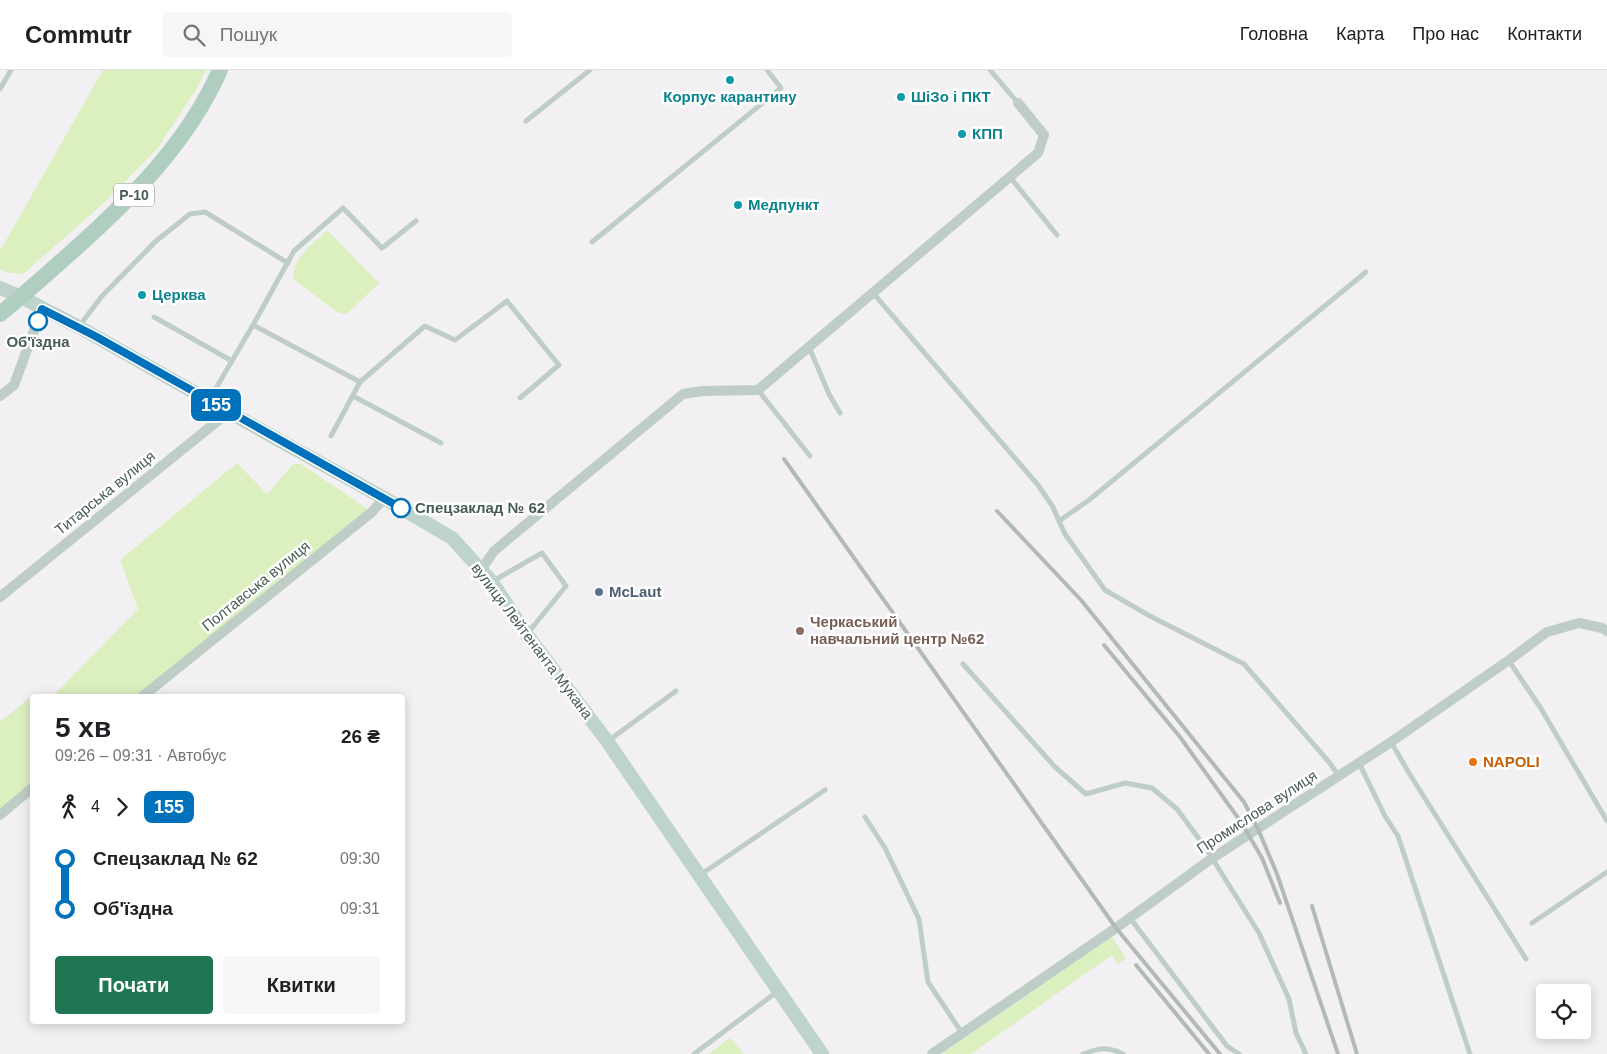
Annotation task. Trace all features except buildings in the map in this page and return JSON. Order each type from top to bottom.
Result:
[{"type":"main road","name":"Р-10","points":[[0,314],[115,213],[161,164],[184,134],[203,104],[220,70]]},
{"type":"main road","name":"вулиця Лейтенанта Мукана","points":[[0,288],[78,327],[452,538],[492,582],[527,635],[607,741],[822,1054]]},
{"type":"street","points":[[481,570],[494,551],[683,394],[702,390],[758,390],[1038,153],[1044,135],[1018,103]]},
{"type":"street","points":[[0,396],[14,386],[42,309]]},
{"type":"street","name":"Титарська вулиця","points":[[0,597],[220,419],[227,410]]},
{"type":"street","name":"Полтавська вулиця","points":[[146,694],[372,512],[384,498]]},
{"type":"street","name":"Промислова вулиця","points":[[932,1054],[1130,918],[1211,859],[1391,742],[1547,632],[1579,624],[1602,628],[1607,631]]},
{"type":"street","points":[[0,814],[30,790]]},
{"type":"lane","points":[[0,89],[11,70]]},
{"type":"lane","points":[[526,121],[590,70]]},
{"type":"lane","points":[[592,242],[782,88],[767,70]]},
{"type":"lane","points":[[990,70],[1018,103]]},
{"type":"lane","points":[[1009,177],[1057,236]]},
{"type":"lane","points":[[208,400],[294,251],[343,208],[382,248],[416,221]]},
{"type":"lane","points":[[78,327],[97,302],[156,241],[190,214],[205,212],[288,263]]},
{"type":"lane","points":[[1060,521],[1089,500],[1366,272]]},
{"type":"lane","points":[[873,292],[1038,486],[1053,507],[1065,534],[1105,590],[1150,616],[1244,664],[1329,762],[1339,777]]},
{"type":"lane","points":[[331,436],[360,382],[425,326],[455,340],[507,301],[559,366],[520,398]]},
{"type":"lane","points":[[154,316],[232,361]]},
{"type":"lane","points":[[253,325],[360,382]]},
{"type":"lane","points":[[809,346],[829,394],[840,412]]},
{"type":"lane","points":[[758,390],[810,456]]},
{"type":"lane","points":[[353,396],[441,443]]},
{"type":"lane","points":[[492,582],[542,553],[566,586],[527,635]]},
{"type":"lane","points":[[1508,660],[1540,707],[1607,821]]},
{"type":"lane","points":[[963,664],[1055,767],[1086,794],[1125,783],[1152,788],[1178,809],[1259,933],[1289,1000],[1296,1033],[1306,1054]]},
{"type":"lane","points":[[607,741],[676,691]]},
{"type":"lane","points":[[1391,742],[1526,959]]},
{"type":"lane","points":[[1359,763],[1385,816],[1398,836],[1470,1054]]},
{"type":"lane","points":[[700,875],[825,790]]},
{"type":"lane","points":[[864,818],[886,848],[919,919],[928,982],[962,1033]]},
{"type":"lane","points":[[1532,923],[1607,872]]},
{"type":"lane","points":[[1130,918],[1227,1046],[1239,1054]]},
{"type":"lane","points":[[694,1054],[778,991]]},
{"type":"lane","points":[[1083,1054],[1099,1048],[1123,1054]]},
{"type":"green space","points":[[103,70],[206,70],[197,88],[157,149],[105,202],[23,274],[4,272],[0,269],[0,251]]},
{"type":"green space","points":[[327,230],[379,283],[346,314],[337,312],[293,279],[296,264],[300,258]]},
{"type":"green space","points":[[237,463],[267,494],[293,464],[301,464],[372,512],[145,694],[55,694],[138,609],[120,560]]},
{"type":"green space","points":[[30,698],[30,790],[0,815],[0,722]]},
{"type":"green space","points":[[1112,937],[1126,958],[1118,964],[1112,955],[971,1054],[942,1054]]},
{"type":"green space","points":[[730,1038],[744,1054],[709,1054]]},
{"type":"railway","points":[[784,459],[1116,928],[1220,1054]]},
{"type":"railway","points":[[997,511],[1081,600],[1244,802],[1277,874],[1338,1054]]},
{"type":"railway","points":[[1104,645],[1180,737],[1241,822],[1262,858],[1280,903]]},
{"type":"railway","points":[[1312,906],[1357,1054]]},
{"type":"railway","points":[[1136,965],[1209,1054]]},
{"type":"bus line","name":"155","points":[[38,321],[42,309],[78,327],[401,508]]},
{"type":"place","name":"Корпус карантину","points":[[730,80]]},
{"type":"place","name":"ШіЗо і ПКТ","points":[[901,97]]},
{"type":"place","name":"КПП","points":[[962,134]]},
{"type":"place","name":"Медпункт","points":[[738,205]]},
{"type":"place","name":"Церква","points":[[142,295]]},
{"type":"place","name":"Об'їздна","points":[[38,321]]},
{"type":"place","name":"Спецзаклад № 62","points":[[401,508]]},
{"type":"place","name":"McLaut","points":[[599,592]]},
{"type":"place","name":"Черкаський навчальний центр №62","points":[[800,631]]},
{"type":"place","name":"NAPOLI","points":[[1473,762]]}]
